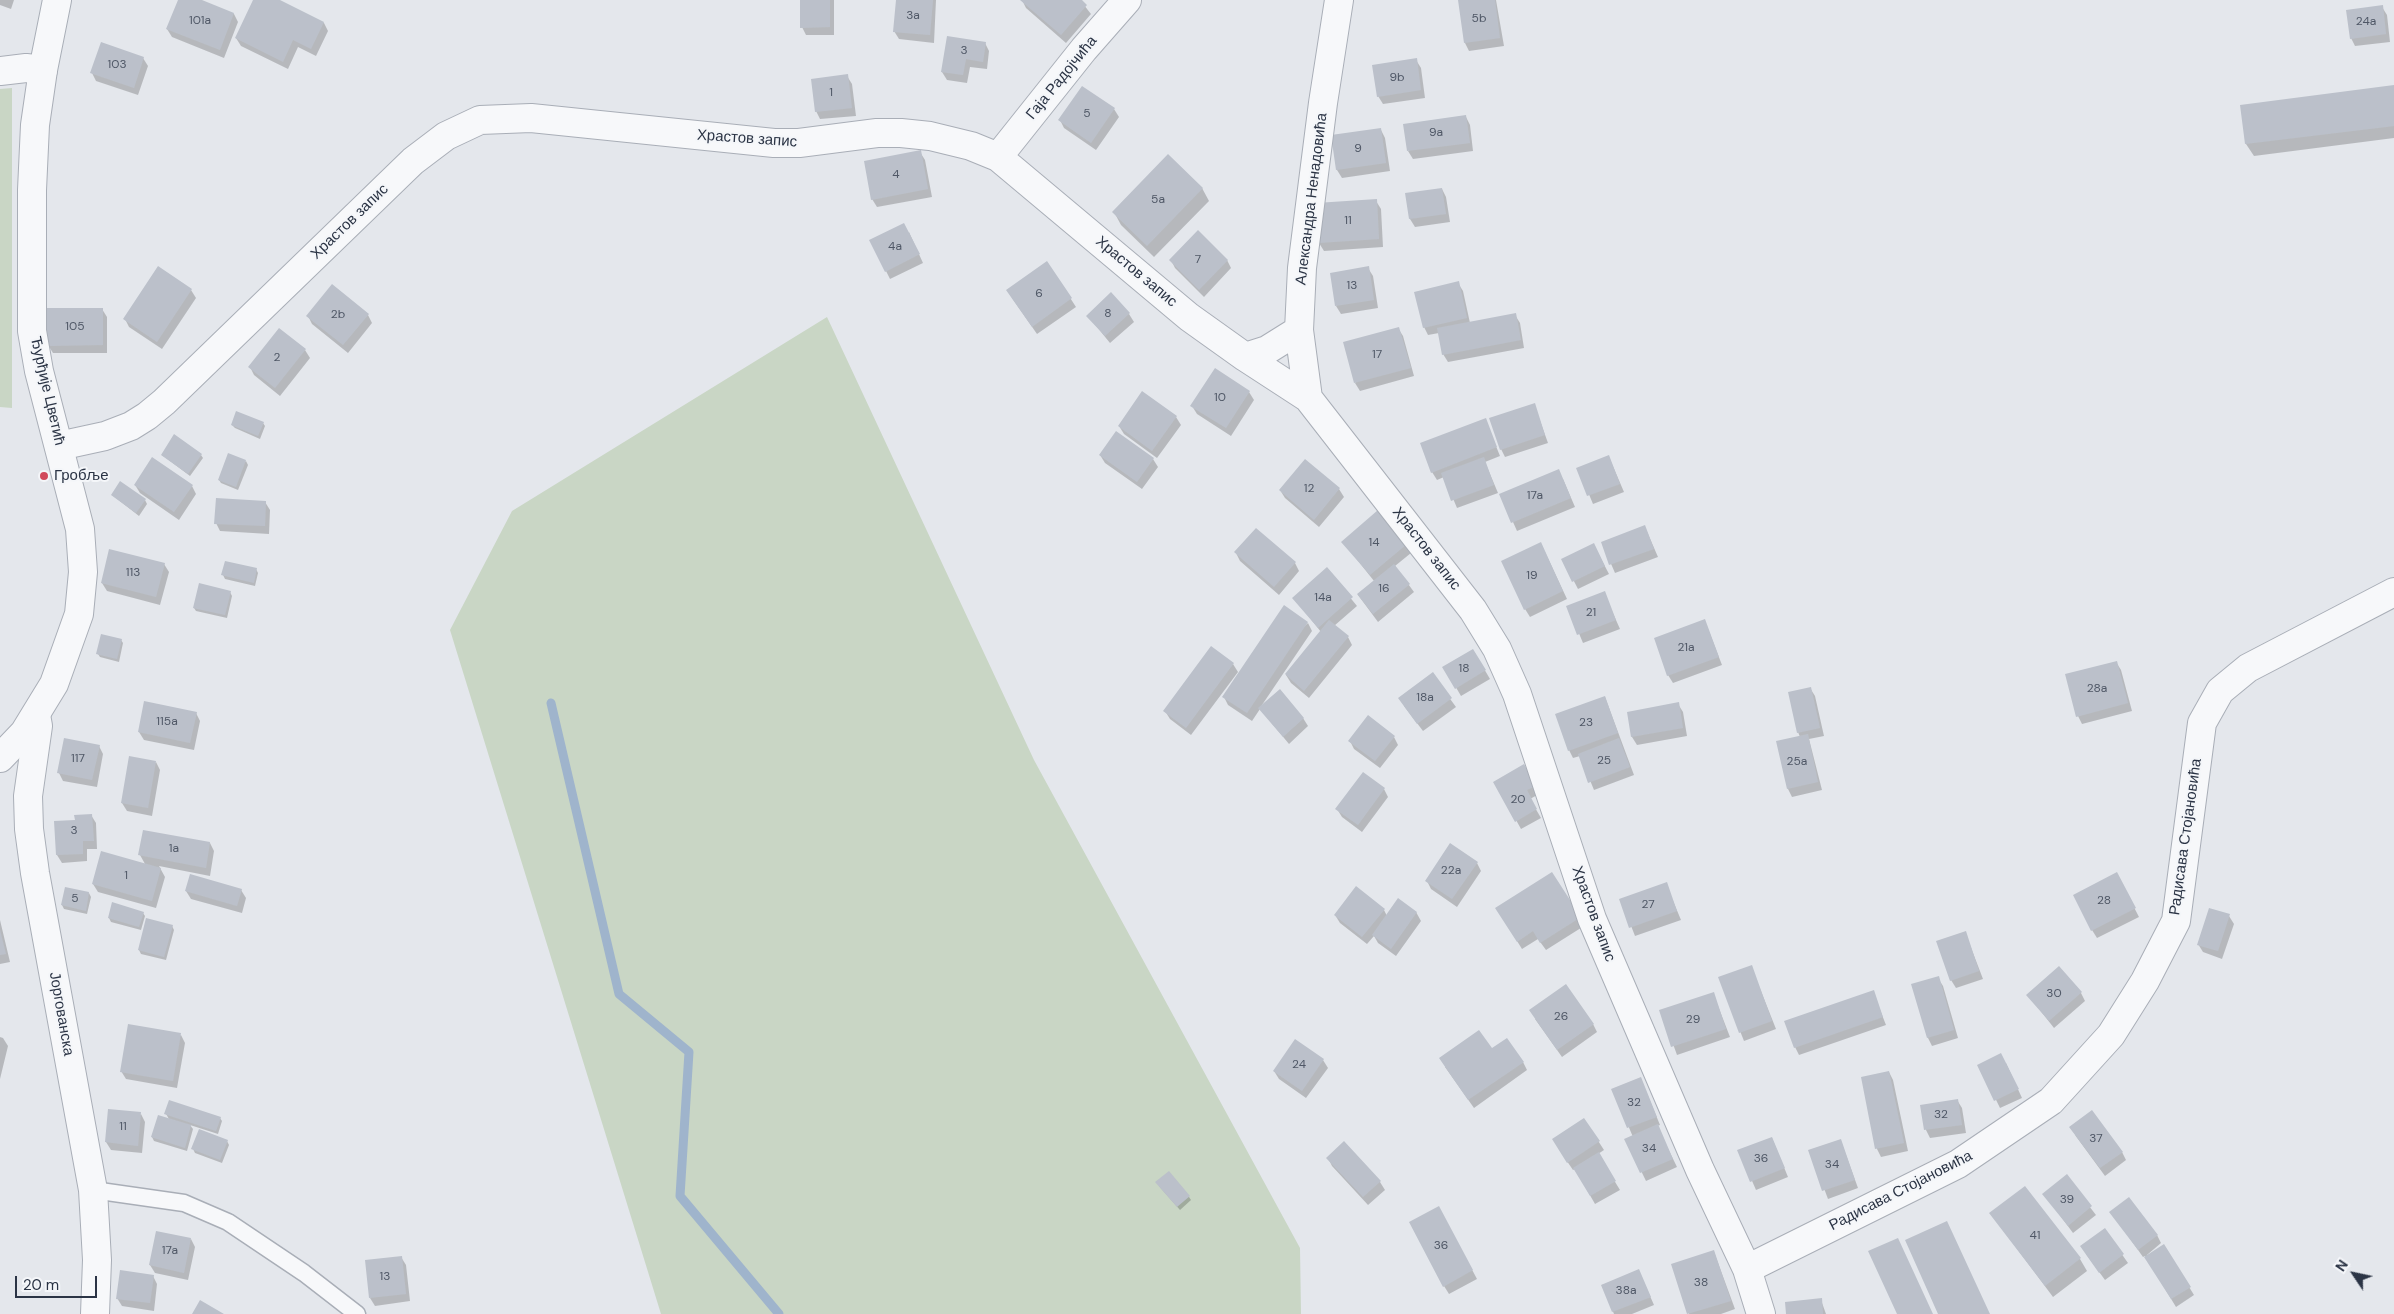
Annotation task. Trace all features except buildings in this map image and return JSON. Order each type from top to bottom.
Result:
[{"type":"street","name":"Ђурђије Цветић","points":[[0,758],[18,740],[36,715],[54,684],[79,614],[83,572],[80,529],[39,371],[32,330],[32,190],[36,125],[43,70],[57,0]]},
{"type":"street","name":"Гаја Радојчића","points":[[998,158],[1084,49],[1127,0]]},
{"type":"street","name":"Александра Ненадовића","points":[[1308,398],[1299,330],[1302,268],[1323,103],[1339,0]]},
{"type":"street","points":[[0,70],[26,68],[43,70]]},
{"type":"street","name":"Храстов запис","points":[[59,446],[105,436],[131,426],[152,412],[413,161],[446,136],[480,120],[531,118],[774,143],[799,143],[877,133],[901,133],[930,136],[971,146],[998,158],[1189,317],[1245,357],[1308,398],[1473,610],[1497,649],[1517,694],[1592,919],[1696,1161],[1747,1269],[1761,1314]]},
{"type":"street","points":[[1245,357],[1267,350],[1299,330]]},
{"type":"street","name":"Радисава Стојановића","points":[[1747,1269],[1958,1164],[2051,1101],[2112,1035],[2145,981],[2176,922],[2202,723],[2220,690],[2248,668],[2394,592]]},
{"type":"street","name":"Јоргованска","points":[[36,715],[38,726],[28,796],[30,837],[93,1190],[97,1251],[95,1314]]},
{"type":"lane","points":[[93,1190],[184,1203],[228,1222],[304,1273],[357,1314]]},
{"type":"green space","points":[[12,88],[12,408],[0,407],[0,89]]},
{"type":"green space","points":[[827,317],[1034,760],[1300,1248],[1301,1314],[661,1314],[450,630],[512,511]]},
{"type":"waterway","points":[[551,703],[619,994],[689,1052],[680,1196],[779,1314]]},
{"type":"place","name":"Гробље","points":[[44,476]]}]
